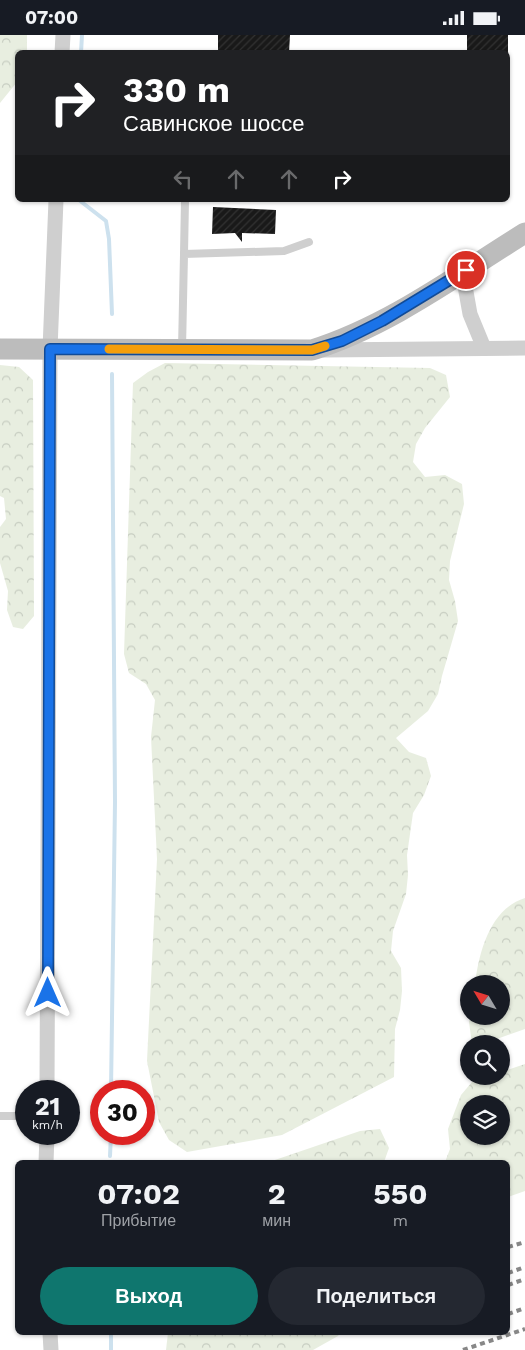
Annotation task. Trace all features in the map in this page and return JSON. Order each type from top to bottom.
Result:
[{"type":"street","points":[[62,35],[62,50]]},
{"type":"street","points":[[47,1080],[50,349],[56,202]]},
{"type":"street","points":[[312,350],[342,341],[382,321],[525,233]]},
{"type":"street","points":[[466,270],[465,286],[470,314],[484,348]]},
{"type":"street","points":[[0,349],[312,350],[525,348]]},
{"type":"street","points":[[46,1145],[46,1160]]},
{"type":"street","points":[[50,1335],[51,1350]]},
{"type":"lane","points":[[182,349],[185,202]]},
{"type":"lane","points":[[184,254],[284,251],[309,242]]},
{"type":"lane","points":[[0,1116],[15,1116]]},
{"type":"green space","points":[[0,35],[27,35],[27,50],[15,50],[15,84],[0,103]]},
{"type":"green space","points":[[165,363],[430,368],[446,375],[450,397],[425,428],[416,444],[413,462],[425,477],[445,475],[462,484],[464,504],[450,561],[449,580],[458,621],[438,694],[428,711],[396,738],[409,752],[426,758],[431,776],[424,795],[413,813],[407,855],[408,875],[406,894],[393,931],[391,951],[401,968],[402,991],[395,1029],[394,1077],[282,1135],[187,1152],[169,1140],[159,1122],[155,1102],[155,1080],[151,1080],[147,1061],[157,859],[151,737],[155,700],[146,684],[129,673],[124,654],[133,383]]},
{"type":"green space","points":[[0,365],[19,367],[33,380],[34,616],[23,629],[13,627],[7,610],[8,591],[0,563],[0,527],[6,519],[4,498],[0,496]]},
{"type":"green space","points":[[525,898],[525,1029],[508,1035],[471,1035],[469,1025],[510,1025],[510,975],[477,975],[488,933],[503,912]]},
{"type":"green space","points":[[525,1064],[525,1191],[510,1196],[510,1160],[446,1160],[450,1149],[448,1129],[460,1098],[460,1145],[510,1145],[510,1095],[461,1095],[469,1085],[510,1085],[510,1069]]},
{"type":"green space","points":[[380,1129],[389,1148],[385,1160],[275,1160],[360,1131]]},
{"type":"green space","points":[[168,1335],[339,1335],[313,1350],[166,1350]]},
{"type":"building","points":[[218,35],[290,35],[289,50],[218,50]]},
{"type":"building","points":[[467,35],[508,35],[508,50],[467,50]]},
{"type":"building","points":[[213,207],[276,210],[275,234],[242,233],[242,242],[235,233],[212,234]]},
{"type":"waterway","points":[[81,50],[82,35]]},
{"type":"waterway","points":[[82,202],[106,221],[109,239],[112,314]]},
{"type":"waterway","points":[[111,1080],[115,802],[112,374]]},
{"type":"waterway","points":[[110,1145],[110,1156]]},
{"type":"waterway","points":[[111,1335],[111,1350]]},
{"type":"railway","points":[[510,1246],[525,1242]]},
{"type":"railway","points":[[510,1272],[525,1267]]},
{"type":"railway","points":[[510,1284],[525,1279]]},
{"type":"railway","points":[[510,1313],[525,1308]]},
{"type":"railway","points":[[510,1334],[525,1329]]},
{"type":"railway","points":[[463,1350],[507,1335]]},
{"type":"slow traffic","points":[[109,349],[312,350],[325,346]]},
{"type":"route","points":[[48,993],[50,349],[312,350],[342,341],[382,321],[466,270]]}]
